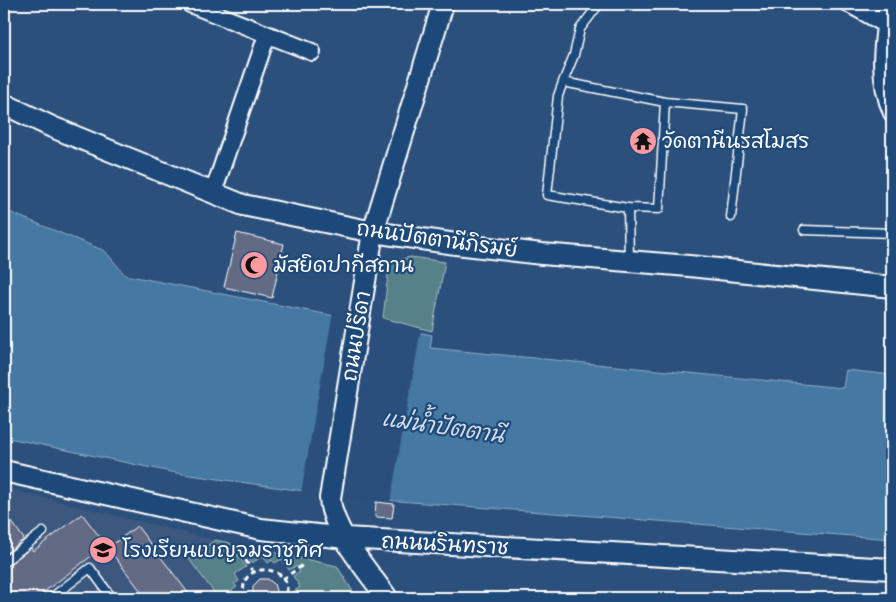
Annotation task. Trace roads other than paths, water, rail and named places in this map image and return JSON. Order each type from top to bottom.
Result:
[{"type":"street","name":"ถนนปรีดา","points":[[346,538],[330,509],[330,498],[373,232],[443,4]]},
{"type":"street","points":[[849,4],[885,24]]},
{"type":"street","points":[[888,4],[881,55],[882,81],[892,113]]},
{"type":"street","points":[[195,5],[312,52]]},
{"type":"street","points":[[213,193],[267,35]]},
{"type":"street","name":"ถนนปัตตานีภิรมย์","points":[[4,104],[52,127],[243,205],[373,232],[542,254],[892,287]]},
{"type":"street","name":"ถนนนรินทราช","points":[[4,471],[261,529],[346,538],[892,569]]},
{"type":"street","points":[[346,538],[387,598]]},
{"type":"lane","points":[[599,4],[580,29],[574,55],[558,96],[547,195],[628,208],[659,209],[665,102]]},
{"type":"lane","points":[[563,82],[665,102],[743,109],[731,217]]},
{"type":"lane","points":[[628,208],[629,261]]},
{"type":"lane","points":[[804,230],[892,233]]},
{"type":"lane","points":[[4,562],[43,532]]},
{"type":"lane","points":[[51,598],[90,568],[112,598]]},
{"type":"water","name":"แม่น้ำปัตตานี","points":[[4,210],[105,251],[125,275],[432,335],[430,348],[843,388],[846,370],[892,375],[892,539],[346,497],[176,473],[4,437]]},
{"type":"place","name":"วัดตานีนรสโมสร","points":[[643,141]]},
{"type":"place","name":"มัสยิดปากีสถาน","points":[[254,265]]},
{"type":"place","name":"โรงเรียนเบญจมราชูทิศ","points":[[103,550]]}]
